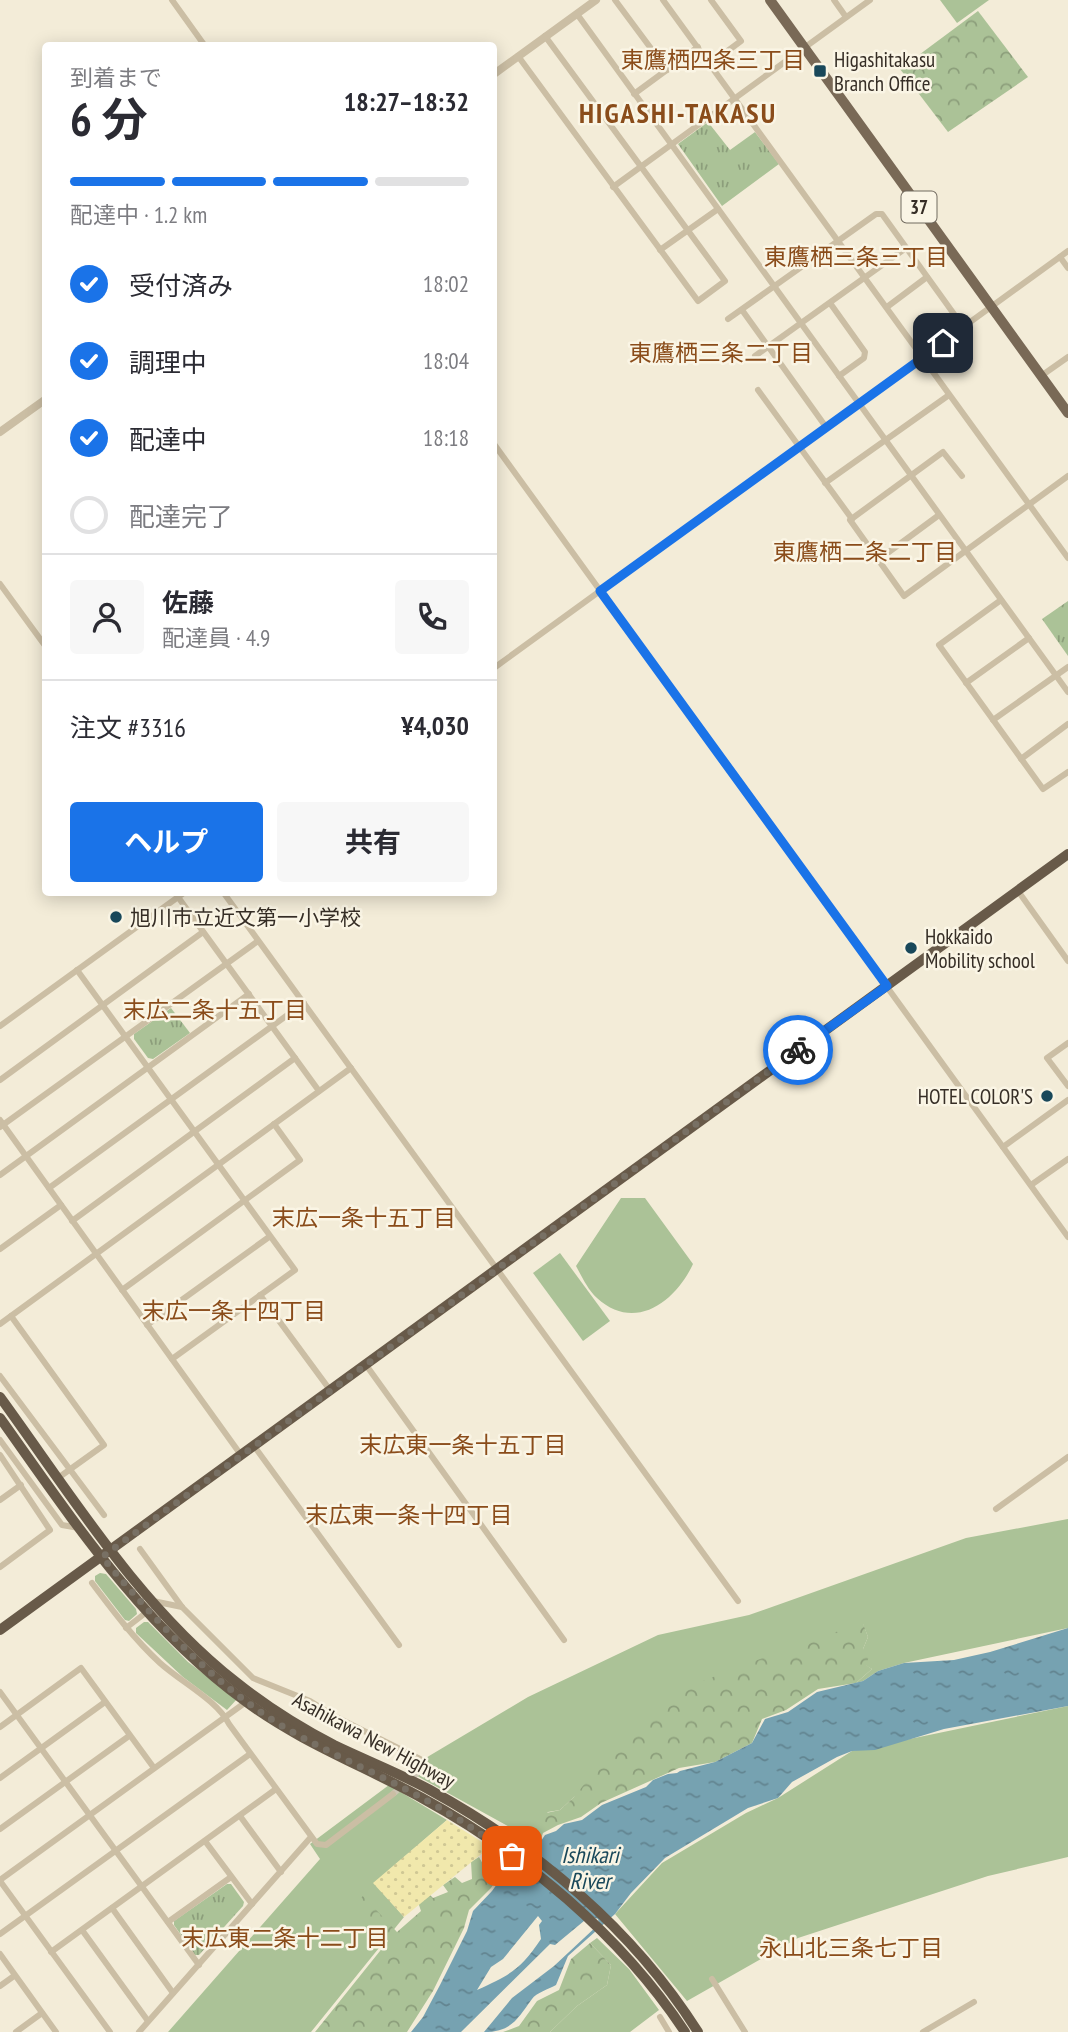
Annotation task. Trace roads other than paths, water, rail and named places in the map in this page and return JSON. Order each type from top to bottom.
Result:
[{"type":"highway","points":[[0,1630],[1068,854]]},
{"type":"highway","name":"Asahikawa New Highway","points":[[0,1397],[111,1550],[151,1600],[190,1642],[249,1698]]},
{"type":"highway","name":"Asahikawa New Highway","points":[[0,1418],[102,1557],[148,1611],[194,1658],[323,1750],[431,1797],[516,1843],[568,1884],[616,1929],[673,1994],[698,2032]]},
{"type":"highway","name":"Asahikawa New Highway","points":[[431,1797],[551,1887],[596,1926],[656,1992],[685,2032]]},
{"type":"main road","name":"37","points":[[770,0],[1068,413]]},
{"type":"street","points":[[172,0],[202,42]]},
{"type":"street","points":[[497,72],[596,0]]},
{"type":"street","points":[[615,0],[667,70]]},
{"type":"street","points":[[663,0],[1068,558]]},
{"type":"street","points":[[710,64],[741,41],[711,0]]},
{"type":"street","points":[[835,0],[846,17]]},
{"type":"street","points":[[613,187],[870,0]]},
{"type":"street","points":[[577,14],[1068,692]]},
{"type":"street","points":[[518,56],[698,301],[725,281],[545,36]]},
{"type":"street","points":[[634,93],[698,47]]},
{"type":"street","points":[[660,250],[718,209]]},
{"type":"street","points":[[728,319],[876,214],[883,214],[964,328]]},
{"type":"street","points":[[755,356],[906,248]]},
{"type":"street","points":[[497,666],[1068,251]]},
{"type":"street","points":[[1060,257],[1068,268]]},
{"type":"street","points":[[887,307],[927,278]]},
{"type":"street","points":[[830,303],[865,352],[864,358],[839,376]]},
{"type":"street","points":[[742,310],[826,427]]},
{"type":"street","points":[[1041,376],[1068,357]]},
{"type":"street","points":[[758,390],[904,596],[1068,476]]},
{"type":"street","points":[[825,483],[949,394]]},
{"type":"street","points":[[0,432],[42,402]]},
{"type":"street","points":[[497,448],[1068,1237]]},
{"type":"street","points":[[852,519],[943,452],[962,477]]},
{"type":"street","points":[[878,560],[939,515]]},
{"type":"street","points":[[0,584],[42,642]]},
{"type":"street","points":[[1001,600],[939,645],[1044,789],[1068,772]]},
{"type":"street","points":[[966,683],[1029,638]]},
{"type":"street","points":[[993,720],[1068,667]]},
{"type":"street","points":[[1021,759],[1068,724]]},
{"type":"street","points":[[1018,891],[1068,961]]},
{"type":"street","points":[[226,896],[737,1601]]},
{"type":"street","points":[[0,1026],[178,897],[319,1091]]},
{"type":"street","points":[[0,1080],[203,932]]},
{"type":"street","points":[[241,1455],[27,1156],[1,1124],[258,941]]},
{"type":"street","points":[[77,970],[295,1270],[172,1359]]},
{"type":"street","points":[[0,1175],[249,994]]},
{"type":"street","points":[[49,1188],[304,1003]]},
{"type":"street","points":[[1068,1043],[1047,1058],[1068,1086]]},
{"type":"street","points":[[72,1221],[295,1058]]},
{"type":"street","points":[[0,1324],[351,1068]]},
{"type":"street","points":[[1003,1147],[1068,1100]]},
{"type":"street","points":[[122,1290],[300,1160],[274,1124]]},
{"type":"street","points":[[1031,1185],[1068,1159]]},
{"type":"street","points":[[0,1249],[61,1205]]},
{"type":"street","points":[[147,1325],[269,1237]]},
{"type":"street","points":[[260,1295],[330,1390]]},
{"type":"street","points":[[11,1316],[104,1445],[58,1478]]},
{"type":"street","points":[[366,1364],[564,1640]]},
{"type":"street","points":[[0,1376],[104,1515]]},
{"type":"street","points":[[0,1440],[62,1525],[79,1528]]},
{"type":"street","points":[[254,1446],[399,1645]]},
{"type":"street","points":[[0,1455],[50,1530],[0,1567]]},
{"type":"street","points":[[996,1509],[1068,1457]]},
{"type":"street","points":[[0,1500],[28,1479]]},
{"type":"street","points":[[140,1549],[182,1607],[253,1678],[310,1701],[420,1759],[428,1766],[421,1770]]},
{"type":"street","points":[[92,1583],[126,1628],[159,1662],[222,1711],[250,1754],[317,1844],[326,1845],[393,1794]]},
{"type":"street","points":[[151,1600],[182,1607]]},
{"type":"street","points":[[126,1628],[148,1611]]},
{"type":"street","points":[[0,1727],[81,1668],[154,1768]]},
{"type":"street","points":[[110,2032],[0,1881],[226,1717],[249,1698],[261,1681]]},
{"type":"street","points":[[0,1692],[198,1965]]},
{"type":"street","points":[[0,1778],[104,1702]]},
{"type":"street","points":[[0,1829],[129,1736]]},
{"type":"street","points":[[0,1934],[250,1754]]},
{"type":"street","points":[[51,1952],[276,1790]]},
{"type":"street","points":[[240,1816],[281,1872]]},
{"type":"street","points":[[139,2032],[311,1837]]},
{"type":"street","points":[[205,1842],[252,1905]]},
{"type":"street","points":[[168,1922],[231,1877]]},
{"type":"street","points":[[112,1908],[173,1993]]},
{"type":"street","points":[[82,1930],[148,2021]]},
{"type":"street","points":[[0,1954],[56,2032]]},
{"type":"street","points":[[0,1986],[14,1976]]},
{"type":"street","points":[[712,1979],[745,2032]]},
{"type":"street","points":[[923,2032],[974,2002]]},
{"type":"street","points":[[16,2032],[42,2013]]},
{"type":"street","points":[[660,2017],[669,2032]]},
{"type":"water","name":"Ishikari River","points":[[1068,1628],[1068,1706],[944,1729],[875,1750],[852,1751],[837,1757],[792,1782],[778,1798],[748,1808],[665,1858],[615,1914],[568,1956],[556,1985],[534,1997],[508,2027],[484,2032],[512,1998],[554,1966],[599,1924],[598,1919],[590,1916],[555,1945],[550,1944],[461,2032],[411,2032],[423,2017],[440,1985],[467,1931],[473,1911],[505,1873],[539,1844],[545,1835],[564,1824],[582,1820],[602,1805],[646,1787],[653,1780],[715,1762],[752,1743],[765,1719],[788,1712],[817,1692],[863,1681],[878,1671],[904,1663],[954,1660]],"holes":[[[538,1916],[542,1921],[539,1925],[541,1939],[527,1958],[506,1975],[477,1990],[491,1967],[503,1959]]]},
{"type":"tunnel","points":[[393,1794],[421,1770]]},
{"type":"place","name":"Higashitakasu Branch Office","points":[[820,71]]},
{"type":"place","name":"旭川市立近文第一小学校","points":[[116,917]]},
{"type":"place","name":"Hokkaido Mobility school","points":[[911,948]]},
{"type":"place","name":"HOTEL COLOR'S","points":[[1047,1096]]},
{"type":"district","name":"東鷹栖四条三丁目","points":[[713,59]]},
{"type":"district","name":"HIGASHI-TAKASU","points":[[678,112]]},
{"type":"district","name":"東鷹栖三条三丁目","points":[[856,256]]},
{"type":"district","name":"東鷹栖三条二丁目","points":[[721,352]]},
{"type":"district","name":"東鷹栖二条二丁目","points":[[865,551]]},
{"type":"district","name":"末広二条十五丁目","points":[[215,1009]]},
{"type":"district","name":"末広一条十五丁目","points":[[364,1217]]},
{"type":"district","name":"末広一条十四丁目","points":[[234,1310]]},
{"type":"district","name":"末広東一条十五丁目","points":[[463,1444]]},
{"type":"district","name":"末広東一条十四丁目","points":[[409,1514]]},
{"type":"district","name":"末広東二条十二丁目","points":[[285,1937]]},
{"type":"district","name":"永山北三条七丁目","points":[[851,1947]]}]
